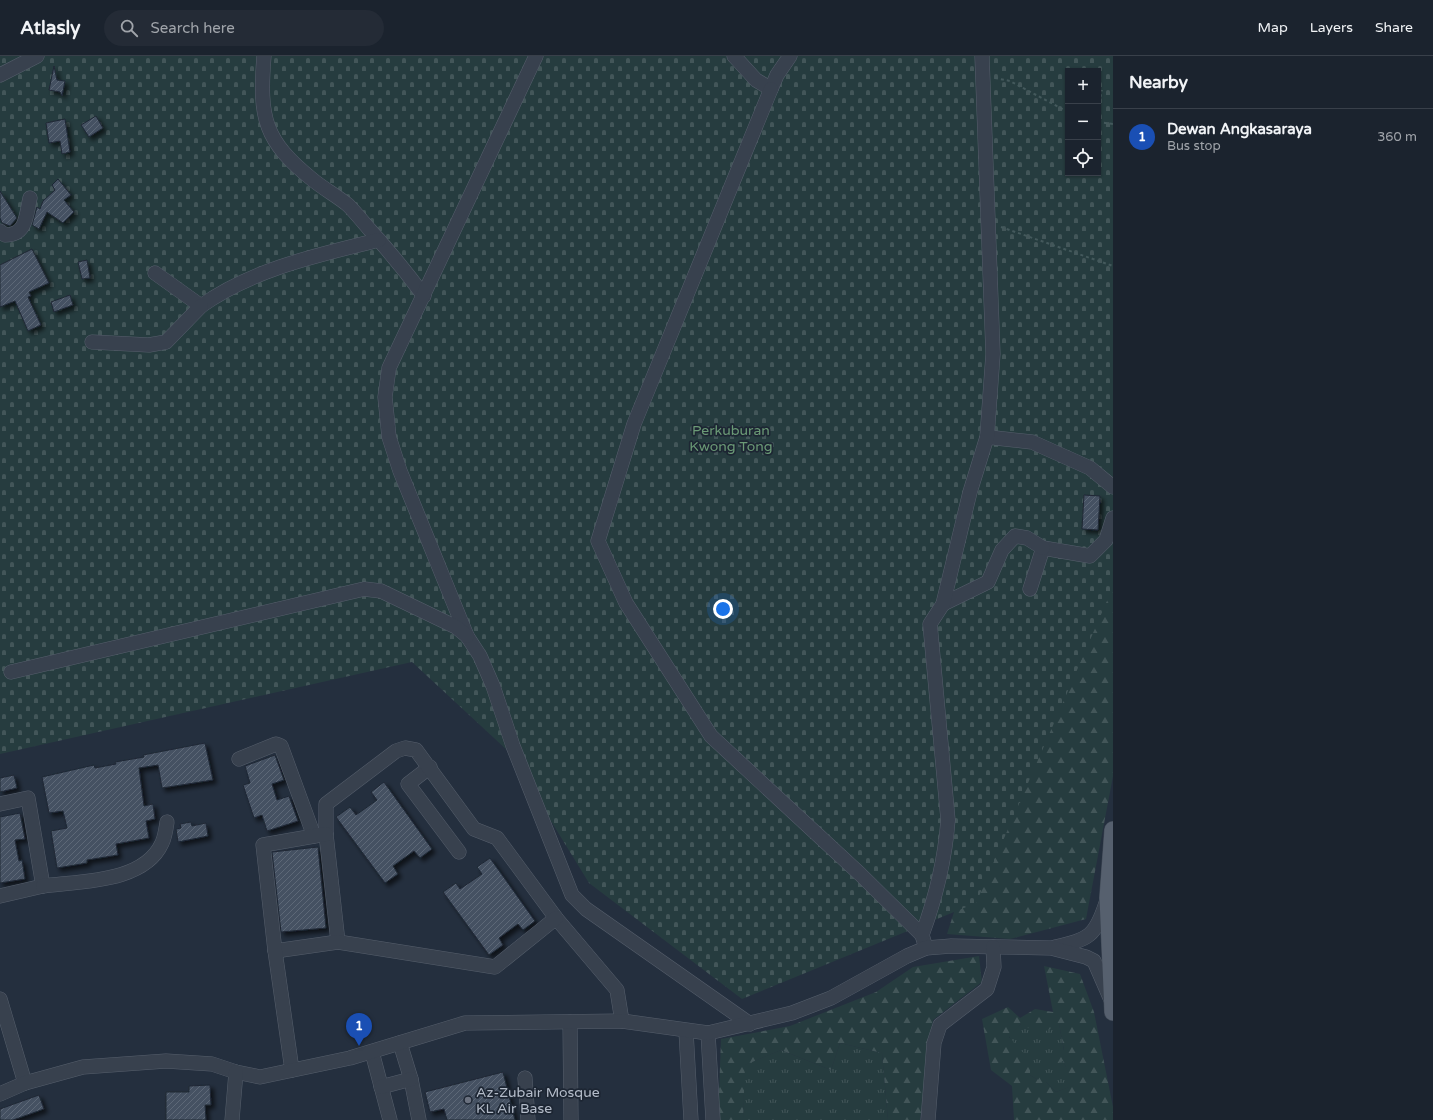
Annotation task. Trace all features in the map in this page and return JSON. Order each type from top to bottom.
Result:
[{"type":"main road","points":[[1113,830],[1108,898],[1113,1007]]},
{"type":"street","points":[[0,75],[37,56]]},
{"type":"street","points":[[264,56],[264,116],[274,142],[288,159],[314,181],[347,205],[407,273],[424,296]]},
{"type":"street","points":[[536,56],[389,368],[385,397],[389,438],[400,471],[467,636],[480,656],[494,686],[513,746],[572,895],[586,909],[750,1024]]},
{"type":"street","points":[[734,56],[756,80],[771,89]]},
{"type":"street","points":[[790,56],[777,74],[634,424],[598,541],[626,603],[711,736],[860,874],[924,942],[951,946],[1051,948],[1072,953],[1094,961],[1113,1007]]},
{"type":"street","points":[[0,1094],[26,1083],[83,1067],[166,1061],[212,1064],[236,1072],[260,1077],[372,1052],[465,1023],[622,1021],[708,1033],[792,1014],[831,998],[907,956],[924,942],[946,850],[948,820],[930,624],[943,604],[970,492],[987,437],[993,354],[982,56]]},
{"type":"street","points":[[0,231],[5,235],[14,235],[22,229],[30,198]]},
{"type":"street","points":[[92,342],[149,345],[166,342],[201,306],[221,292],[258,275],[310,258],[379,240]]},
{"type":"street","points":[[155,273],[201,306]]},
{"type":"street","points":[[987,437],[1032,442],[1090,468],[1113,487]]},
{"type":"street","points":[[943,604],[988,582],[1002,550],[1015,536],[1027,538],[1044,548],[1090,556],[1106,540],[1113,518]]},
{"type":"street","points":[[1030,588],[1044,548]]},
{"type":"street","points":[[11,672],[364,589],[381,591],[456,627],[467,636]]},
{"type":"street","points":[[239,759],[276,744],[281,746],[320,835],[338,942]]},
{"type":"street","points":[[320,835],[326,804],[396,751],[405,748],[416,750],[430,767],[474,829],[497,838],[556,918],[617,990],[622,1021]]},
{"type":"street","points":[[430,767],[408,784],[459,852]]},
{"type":"street","points":[[0,804],[28,798],[43,886]]},
{"type":"street","points":[[0,896],[43,886],[114,877],[139,868],[155,854],[163,842],[167,822]]},
{"type":"street","points":[[292,1070],[275,951],[263,845],[320,835]]},
{"type":"street","points":[[1051,948],[1074,943],[1094,932],[1099,924],[1108,898]]},
{"type":"street","points":[[275,951],[338,942],[494,967],[556,918]]},
{"type":"street","points":[[928,1120],[934,1043],[940,1025],[987,989],[994,967],[993,947]]},
{"type":"street","points":[[0,999],[26,1083]]},
{"type":"street","points":[[570,1022],[571,1120]]},
{"type":"street","points":[[686,1031],[691,1120]]},
{"type":"street","points":[[708,1033],[713,1120]]},
{"type":"street","points":[[400,1043],[411,1079],[419,1120]]},
{"type":"street","points":[[372,1052],[390,1120]]},
{"type":"street","points":[[232,1120],[236,1072]]},
{"type":"street","points":[[525,1078],[528,1120]]},
{"type":"street","points":[[381,1088],[411,1079]]},
{"type":"path","points":[[983,76],[1010,82],[1065,110]]},
{"type":"path","points":[[1099,104],[1102,90]]},
{"type":"path","points":[[1101,122],[1113,124]]},
{"type":"path","points":[[989,223],[1113,266]]},
{"type":"green space","name":"Perkuburan Kwong Tong","points":[[0,56],[1113,56],[1113,587],[976,903],[742,999],[589,883],[508,751],[412,662],[0,754]]},
{"type":"green space","points":[[1113,543],[1113,776],[1086,919],[1010,939],[947,934],[975,846]]},
{"type":"green space","points":[[979,956],[982,982],[933,1020],[920,1120],[888,1120],[882,1053],[840,1043],[831,1070],[781,1050],[745,1065],[743,1120],[718,1120],[721,1039],[790,1026],[876,992],[913,967]]},
{"type":"green space","points":[[1044,966],[1080,974],[1094,1012],[1113,1107],[1113,1120],[1014,1120],[1012,1086],[991,1070],[982,1019],[1008,1007],[1020,1018],[1035,1009],[1053,1012]],"holes":[[[1021,1024],[1040,1034],[1059,1024],[1064,1050],[1051,1056],[1054,1065],[1063,1061],[1074,1085],[1056,1092],[1046,1082],[1047,1076],[1042,1074],[1038,1080],[1030,1075],[1030,1060],[1009,1037]]]},
{"type":"green space","points":[[1059,1023],[1064,1051],[1051,1057],[1063,1061],[1075,1085],[1056,1092],[1046,1082],[1038,1080],[1030,1075],[1009,1036],[1021,1024]]},
{"type":"green space","points":[[840,1043],[882,1053],[888,1120],[743,1120],[744,1065],[781,1050],[831,1070]]},
{"type":"building","points":[[54,66],[57,80],[65,81],[62,96],[60,92],[49,90]]},
{"type":"building","points":[[96,116],[103,128],[89,137],[81,125]]},
{"type":"building","points":[[65,119],[70,152],[62,154],[60,141],[49,143],[46,123]]},
{"type":"building","points":[[58,179],[71,195],[64,200],[74,212],[63,223],[47,212],[39,229],[32,225],[37,207],[40,209],[43,201],[55,190],[52,185]]},
{"type":"building","points":[[0,191],[17,218],[10,226],[2,223],[0,218]]},
{"type":"building","points":[[32,249],[49,283],[29,292],[31,296],[28,297],[41,325],[28,331],[15,301],[0,307],[0,265]]},
{"type":"building","points":[[87,260],[90,278],[82,279],[78,262]]},
{"type":"building","points":[[70,295],[73,305],[54,312],[51,302]]},
{"type":"building","points":[[1084,495],[1100,496],[1098,530],[1082,529]]},
{"type":"building","points":[[205,743],[213,780],[162,788],[158,765],[139,768],[144,806],[153,804],[155,819],[146,821],[149,838],[116,844],[118,855],[87,860],[87,863],[57,868],[51,831],[67,828],[63,811],[49,813],[42,777],[94,765],[95,768],[116,764],[115,762],[144,757],[143,755]]},
{"type":"building","points":[[275,755],[284,780],[272,784],[277,800],[289,796],[298,821],[267,831],[262,815],[254,818],[243,785],[250,783],[245,766]]},
{"type":"building","points":[[14,775],[17,788],[0,792],[0,778]]},
{"type":"building","points":[[384,782],[432,849],[420,858],[414,851],[393,866],[398,874],[385,883],[336,817],[350,807],[356,815],[377,800],[371,792]]},
{"type":"building","points":[[20,813],[25,839],[15,840],[19,861],[22,860],[25,879],[0,883],[0,817]]},
{"type":"building","points":[[191,822],[192,826],[206,823],[208,836],[178,842],[176,829],[181,828],[180,824]]},
{"type":"building","points":[[318,847],[326,928],[281,932],[272,852]]},
{"type":"building","points":[[490,858],[535,921],[523,930],[518,924],[499,938],[503,945],[489,955],[443,892],[456,883],[460,889],[482,874],[477,867]]},
{"type":"building","name":"Az-Zubair Mosque KL Air Base","points":[[503,1072],[515,1120],[447,1120],[444,1109],[430,1112],[425,1092]]},
{"type":"building","points":[[210,1085],[211,1105],[205,1105],[206,1120],[166,1120],[166,1092],[189,1092],[189,1086]]},
{"type":"building","points":[[39,1095],[44,1109],[13,1120],[0,1120],[0,1109]]},
{"type":"place","name":"Dewan Angkasaraya","points":[[359,1046]]},
{"type":"place","name":"Az-Zubair Mosque KL Air Base","points":[[468,1100]]}]
